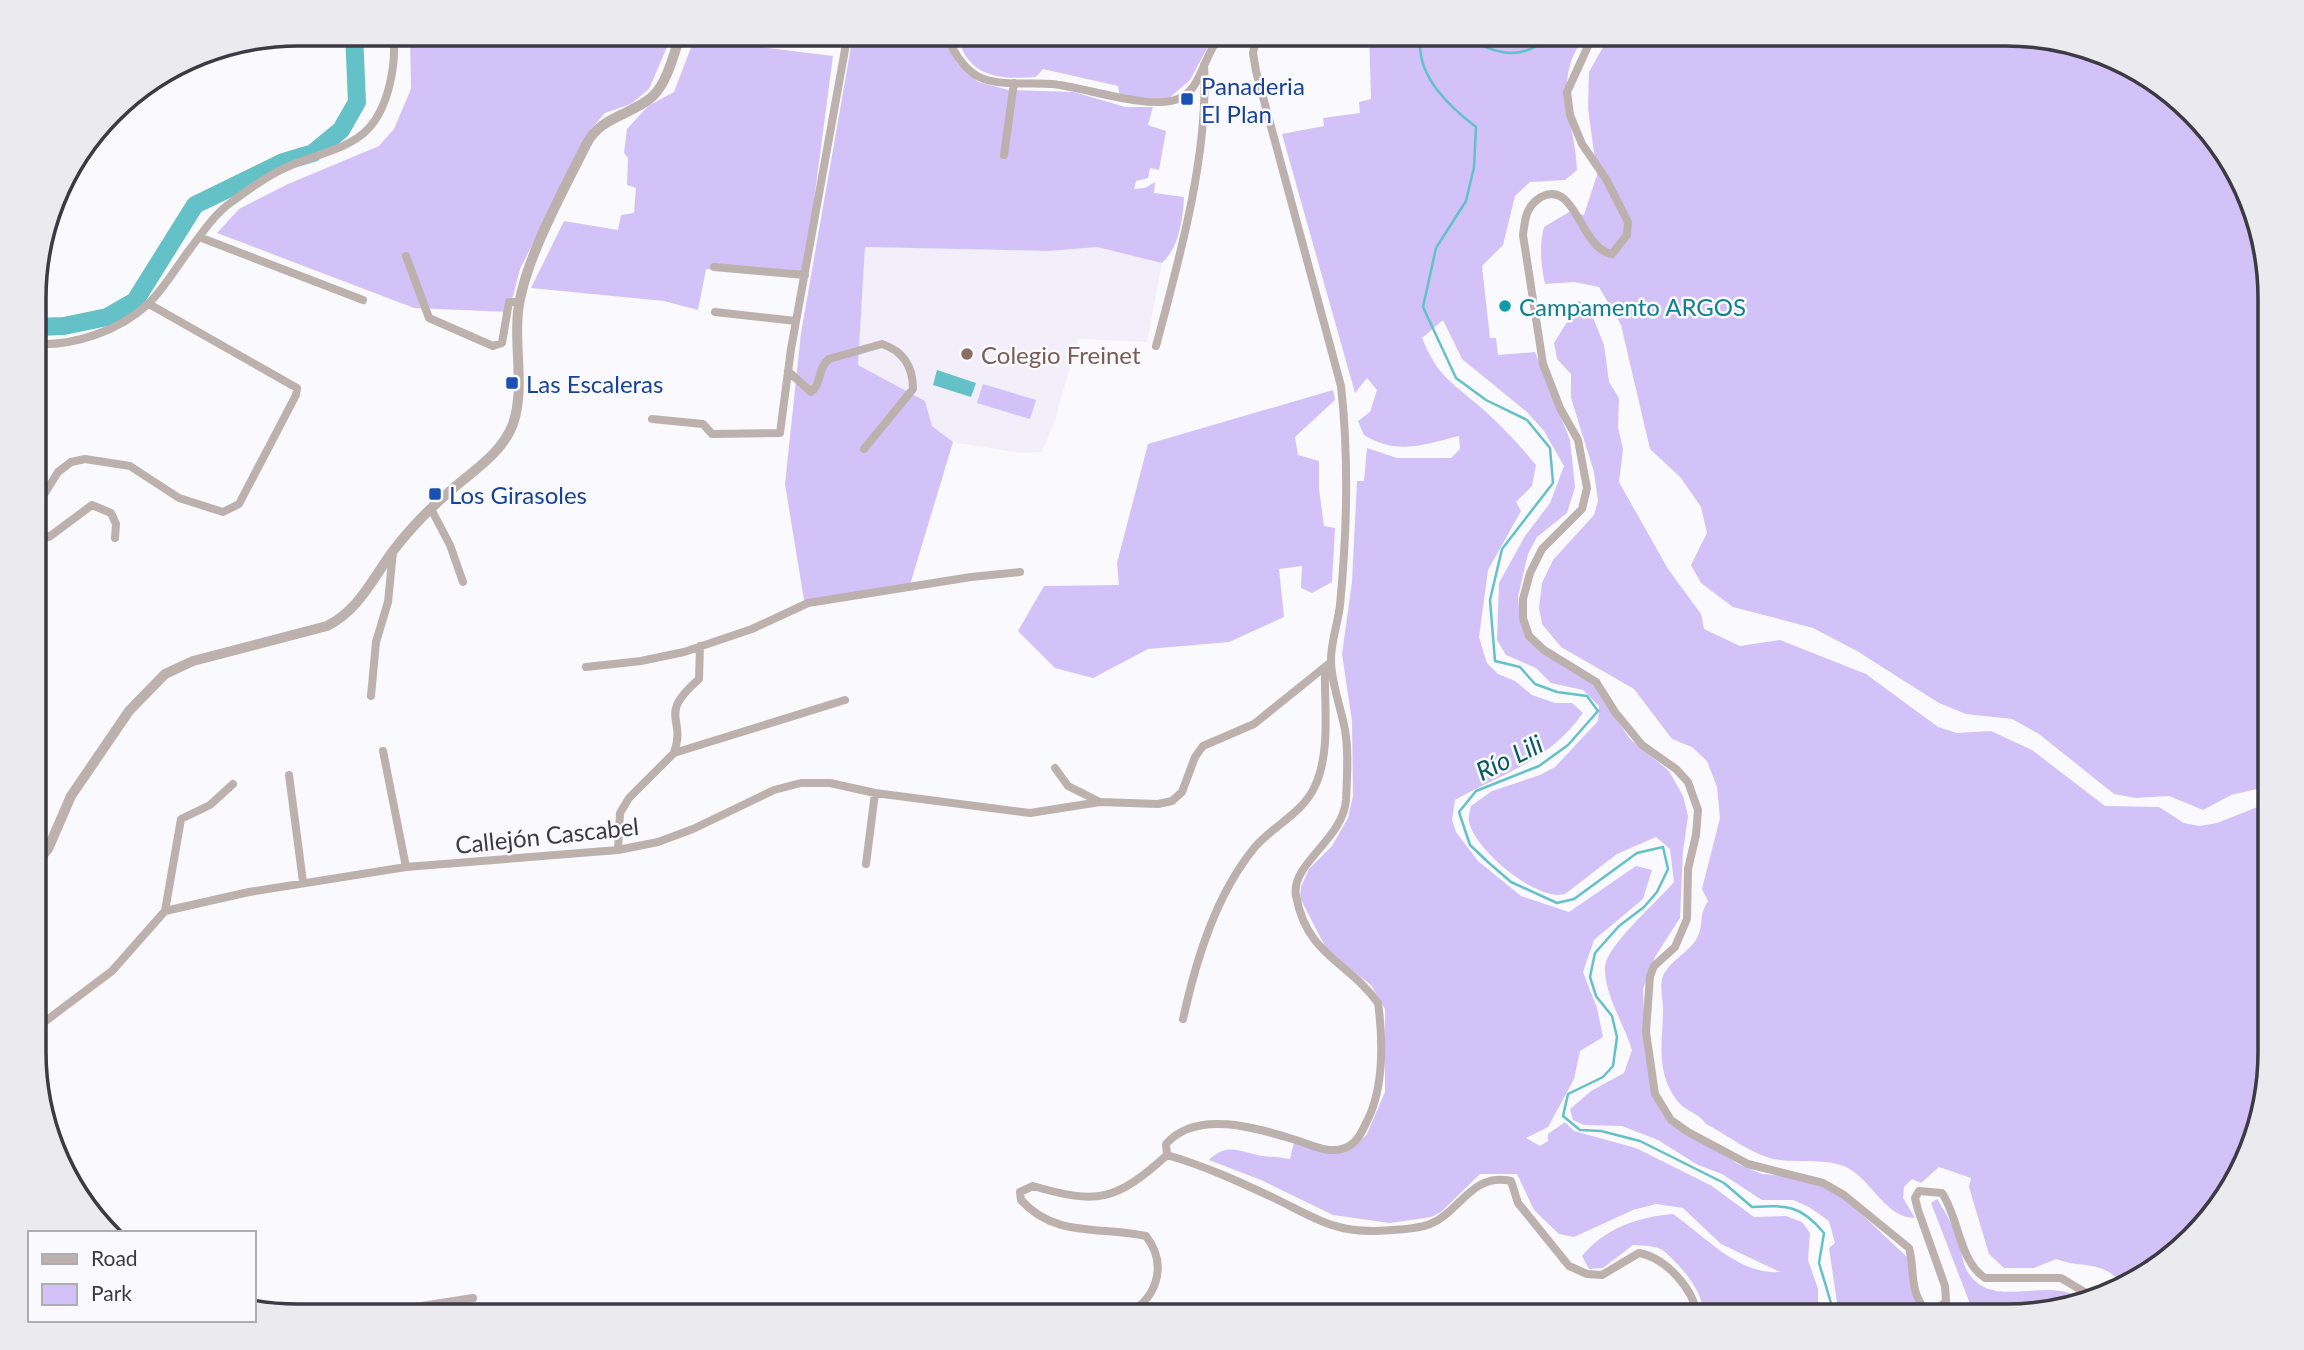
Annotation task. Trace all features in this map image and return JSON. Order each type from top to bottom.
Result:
[{"type":"street","points":[[46,344],[59,345],[84,339],[108,329],[149,304],[199,237],[229,203],[284,168],[351,142],[367,130],[379,116],[393,66],[393,46]]},
{"type":"street","points":[[46,852],[71,796],[129,710],[165,674],[193,661],[327,626],[340,619],[362,597],[393,551],[431,509],[490,457],[508,436],[514,420],[517,394],[519,302],[533,259],[587,141],[609,119],[650,98],[659,89],[676,46]]},
{"type":"street","points":[[652,419],[703,424],[712,434],[780,433],[796,321],[846,46]]},
{"type":"street","points":[[950,46],[953,52],[979,77],[1014,83],[1054,84],[1125,99],[1173,101],[1194,86],[1208,52],[1213,46]]},
{"type":"street","points":[[1183,1019],[1193,972],[1220,906],[1246,858],[1258,844],[1301,808],[1316,785],[1323,748],[1328,665],[1340,606],[1347,440],[1343,400],[1329,336],[1256,71],[1254,46]]},
{"type":"street","points":[[1588,46],[1567,92],[1570,115],[1582,144],[1606,179],[1628,222],[1627,234],[1619,248],[1612,254],[1605,253],[1589,239],[1570,203],[1560,195],[1545,195],[1531,204],[1525,218],[1523,235],[1543,364],[1560,408],[1578,440],[1587,488],[1582,509],[1542,550],[1530,573],[1523,600],[1523,618],[1530,636],[1544,650],[1596,681],[1615,712],[1642,745],[1676,769],[1695,795],[1698,810],[1696,835],[1688,869],[1686,919],[1675,947],[1654,966],[1650,976],[1646,1032],[1655,1094],[1666,1114],[1688,1132],[1748,1164],[1823,1183],[1844,1195],[1876,1224],[1909,1248],[1912,1283],[1923,1305]]},
{"type":"street","points":[[1156,346],[1176,269],[1205,120],[1204,62]]},
{"type":"street","points":[[1004,156],[1014,83]]},
{"type":"street","points":[[199,237],[363,300]]},
{"type":"street","points":[[406,256],[426,315],[434,322],[458,332],[498,347],[502,343],[509,302],[519,302]]},
{"type":"street","points":[[713,267],[804,275]]},
{"type":"street","points":[[46,492],[58,472],[71,462],[85,459],[130,466],[178,498],[223,512],[239,504],[296,395],[297,388],[149,304]]},
{"type":"street","points":[[715,312],[796,321]]},
{"type":"street","points":[[788,371],[811,392],[817,388],[822,365],[828,359],[883,344],[904,357],[913,378],[913,389],[864,449]]},
{"type":"street","points":[[46,536],[49,537],[93,505],[111,513],[116,524],[115,538]]},
{"type":"street","points":[[431,509],[450,545],[463,582]]},
{"type":"street","points":[[371,696],[376,642],[388,602],[393,551]]},
{"type":"street","points":[[586,667],[641,661],[700,646],[752,629],[808,603],[971,577],[1020,572]]},
{"type":"street","points":[[674,753],[677,743],[673,718],[675,707],[681,695],[699,679],[700,646]]},
{"type":"street","points":[[1167,1155],[1166,1144],[1173,1136],[1213,1123],[1299,1141],[1318,1149],[1347,1147],[1359,1138],[1378,1099],[1378,1003],[1370,991],[1330,960],[1317,944],[1301,914],[1295,892],[1305,866],[1340,824],[1346,802],[1346,734],[1328,665]]},
{"type":"street","name":"Callejón Cascabel","points":[[165,911],[303,882],[406,867],[618,850],[657,842],[693,829],[774,790],[801,783],[830,783],[875,793],[946,799],[1030,813],[1100,802],[1158,804],[1172,801],[1182,792],[1195,757],[1203,746],[1254,724],[1328,665]]},
{"type":"street","points":[[618,850],[620,813],[629,798],[674,753],[845,700]]},
{"type":"street","points":[[383,751],[406,867]]},
{"type":"street","points":[[1055,768],[1068,786],[1100,802]]},
{"type":"street","points":[[289,775],[303,882]]},
{"type":"street","points":[[46,1021],[112,971],[165,911],[181,819],[219,799],[233,783]]},
{"type":"street","points":[[866,864],[875,793]]},
{"type":"street","points":[[1167,1155],[1206,1166],[1313,1220],[1341,1230],[1377,1231],[1429,1225],[1446,1215],[1472,1188],[1501,1179],[1511,1181],[1518,1203],[1569,1266],[1587,1274],[1602,1275],[1639,1253],[1648,1255],[1674,1274],[1690,1294],[1694,1305]]},
{"type":"street","points":[[1142,1305],[1153,1293],[1156,1257],[1146,1236],[1067,1228],[1045,1220],[1028,1208],[1020,1200],[1020,1192],[1024,1187],[1033,1186],[1069,1196],[1102,1196],[1123,1190],[1167,1155]]},
{"type":"street","points":[[1942,1305],[1946,1301],[1945,1286],[1918,1210],[1915,1198],[1919,1191],[1942,1193],[1948,1202],[1969,1260],[1976,1272],[1985,1278],[2061,1278],[2084,1292]]},
{"type":"street","points":[[428,1305],[473,1298]]},
{"type":"shaded area","name":"Colegio Freinet","points":[[865,247],[1049,251],[1097,247],[1162,263],[1147,342],[1078,339],[1054,423],[1042,452],[1019,453],[953,442],[932,426],[925,401],[858,365]]},
{"type":"green space","points":[[410,46],[667,46],[649,89],[631,104],[605,113],[591,129],[520,269],[509,312],[414,308],[217,233],[239,209],[288,184],[379,146],[394,129],[411,89]]},
{"type":"green space","points":[[692,46],[752,46],[833,56],[804,276],[706,269],[698,310],[664,301],[531,288],[564,221],[618,230],[621,215],[634,213],[636,188],[627,185],[628,158],[624,153],[627,129],[648,106],[674,92]]},
{"type":"green space","points":[[851,46],[947,46],[958,64],[978,82],[1009,90],[1074,92],[1125,107],[1153,107],[1148,125],[1166,131],[1159,170],[1150,168],[1148,178],[1136,181],[1134,189],[1145,188],[1155,182],[1154,193],[1184,197],[1176,241],[1162,263],[1097,247],[1049,251],[865,247],[858,365],[925,401],[932,426],[953,442],[909,588],[804,600],[785,484],[801,333]]},
{"type":"green space","points":[[1208,46],[1190,80],[1168,99],[1120,97],[1118,86],[1043,69],[1036,77],[997,76],[976,67],[961,48]]},
{"type":"green space","points":[[1369,46],[1579,46],[1571,62],[1567,89],[1577,170],[1565,180],[1530,182],[1515,196],[1503,245],[1482,266],[1490,338],[1496,338],[1498,355],[1535,352],[1570,440],[1575,487],[1567,513],[1537,537],[1528,554],[1518,597],[1520,618],[1545,650],[1591,682],[1630,739],[1669,771],[1683,796],[1688,816],[1683,851],[1680,918],[1655,957],[1643,989],[1646,1059],[1665,1111],[1736,1163],[1762,1174],[1797,1177],[1838,1192],[1908,1258],[1910,1283],[1917,1305],[1837,1305],[1829,1248],[1835,1243],[1829,1221],[1809,1207],[1793,1200],[1762,1200],[1722,1174],[1698,1165],[1658,1140],[1622,1126],[1584,1125],[1573,1120],[1570,1109],[1591,1091],[1624,1073],[1632,1050],[1611,998],[1605,967],[1623,935],[1674,882],[1670,849],[1656,837],[1617,854],[1565,894],[1553,894],[1539,890],[1509,871],[1483,846],[1474,833],[1469,820],[1471,806],[1492,791],[1540,775],[1555,767],[1598,721],[1599,706],[1583,690],[1551,683],[1536,668],[1506,655],[1497,640],[1499,583],[1525,536],[1550,503],[1564,466],[1544,431],[1527,412],[1462,359],[1443,320],[1422,338],[1433,361],[1452,383],[1501,426],[1536,465],[1532,486],[1516,502],[1521,511],[1488,570],[1479,637],[1487,663],[1498,674],[1515,681],[1532,695],[1555,703],[1572,703],[1583,713],[1570,730],[1540,755],[1455,800],[1452,820],[1456,832],[1478,861],[1521,896],[1569,912],[1636,866],[1652,870],[1643,899],[1594,940],[1583,972],[1597,1008],[1603,1037],[1580,1051],[1574,1079],[1548,1127],[1526,1138],[1540,1146],[1548,1141],[1548,1134],[1565,1122],[1574,1131],[1636,1148],[1712,1186],[1754,1217],[1786,1216],[1802,1222],[1810,1233],[1808,1260],[1818,1289],[1818,1305],[1702,1305],[1697,1290],[1685,1273],[1662,1250],[1654,1247],[1633,1245],[1603,1268],[1589,1269],[1582,1256],[1601,1238],[1635,1221],[1673,1214],[1736,1261],[1765,1271],[1780,1272],[1721,1244],[1683,1208],[1656,1204],[1633,1210],[1574,1237],[1559,1234],[1534,1210],[1517,1174],[1480,1174],[1441,1212],[1431,1217],[1390,1223],[1333,1215],[1261,1180],[1209,1160],[1228,1150],[1290,1159],[1294,1142],[1330,1153],[1358,1143],[1367,1134],[1385,1092],[1385,1009],[1371,985],[1328,952],[1300,898],[1301,887],[1309,869],[1332,846],[1348,818],[1353,796],[1352,721],[1342,654],[1352,582],[1357,481],[1364,481],[1367,448],[1397,458],[1451,458],[1460,449],[1459,436],[1423,445],[1400,447],[1364,435],[1358,421],[1370,412],[1377,390],[1367,378],[1355,393],[1282,134],[1324,126],[1323,118],[1360,113],[1359,102],[1371,99]]},
{"type":"green space","points":[[1604,46],[2023,46],[2072,54],[2118,71],[2147,88],[2185,119],[2216,157],[2233,186],[2250,232],[2258,281],[2258,789],[2231,795],[2203,810],[2169,796],[2136,798],[2114,794],[2039,734],[2012,719],[1966,714],[1939,703],[1857,651],[1813,628],[1733,607],[1701,583],[1691,565],[1707,533],[1701,507],[1681,478],[1650,449],[1621,325],[1599,287],[1574,282],[1545,284],[1541,248],[1544,227],[1569,212],[1584,215],[1597,175],[1588,108],[1589,72]]},
{"type":"green space","points":[[1580,301],[1592,315],[1604,345],[1609,382],[1619,398],[1618,427],[1623,449],[1619,482],[1668,569],[1701,614],[1704,629],[1740,646],[1780,640],[1866,674],[1938,727],[1957,733],[1991,731],[2032,750],[2105,806],[2159,807],[2184,823],[2199,826],[2217,823],[2258,807],[2258,1069],[2250,1118],[2233,1164],[2216,1193],[2185,1231],[2133,1271],[2118,1279],[2100,1268],[2056,1259],[2034,1268],[2004,1268],[1989,1254],[1969,1187],[1971,1178],[1939,1167],[1921,1183],[1912,1179],[1904,1187],[1903,1198],[1915,1218],[1905,1216],[1888,1206],[1848,1168],[1831,1163],[1774,1159],[1756,1153],[1706,1124],[1681,1105],[1672,1093],[1662,1062],[1662,981],[1665,972],[1692,946],[1700,931],[1703,911],[1708,901],[1702,889],[1720,818],[1717,787],[1707,761],[1692,747],[1672,739],[1634,689],[1561,647],[1542,624],[1539,608],[1542,583],[1553,560],[1594,515],[1598,501],[1594,472],[1571,398],[1571,374],[1557,359],[1554,343],[1569,319],[1574,317],[1574,303]]},
{"type":"green space","points":[[983,384],[1036,400],[1030,419],[977,403]]},
{"type":"green space","points":[[1333,390],[1335,400],[1295,437],[1298,455],[1319,461],[1319,489],[1324,526],[1335,528],[1332,582],[1312,593],[1301,588],[1302,566],[1279,569],[1284,617],[1229,642],[1148,649],[1093,678],[1055,668],[1018,631],[1044,586],[1119,585],[1117,563],[1148,444]]},
{"type":"green space","points":[[1937,1199],[1947,1215],[1955,1231],[1967,1271],[1980,1285],[2007,1292],[2053,1290],[2073,1296],[2023,1304],[1968,1305],[1969,1301],[1931,1203]]},
{"type":"water","points":[[937,370],[976,383],[971,397],[933,385]]},
{"type":"waterway","points":[[46,327],[64,326],[107,317],[135,301],[195,205],[283,162],[313,153],[341,130],[357,102],[355,46]]},
{"type":"waterway","name":"Río Lili","points":[[1420,46],[1421,57],[1431,81],[1456,111],[1476,127],[1474,167],[1466,201],[1436,248],[1423,307],[1456,378],[1486,400],[1527,420],[1550,448],[1553,483],[1502,549],[1490,600],[1495,661],[1520,667],[1535,684],[1557,692],[1587,696],[1598,711],[1568,745],[1539,766],[1476,791],[1459,812],[1470,845],[1489,863],[1511,882],[1557,903],[1574,899],[1637,853],[1663,847],[1668,869],[1657,892],[1644,907],[1619,926],[1595,953],[1590,977],[1596,996],[1612,1016],[1617,1037],[1613,1066],[1603,1077],[1568,1094],[1563,1116],[1580,1130],[1601,1131],[1640,1141],[1724,1183],[1752,1207],[1784,1207],[1808,1217],[1824,1233],[1819,1263],[1831,1305]]},
{"type":"waterway","name":"Río Lili","points":[[1483,46],[1505,53],[1517,53],[1537,46]]},
{"type":"place","name":"Panaderia El Plan","points":[[1187,99]]},
{"type":"place","name":"Campamento ARGOS","points":[[1505,306]]},
{"type":"place","name":"Colegio Freinet","points":[[967,354]]},
{"type":"place","name":"Las Escaleras","points":[[512,383]]},
{"type":"place","name":"Los Girasoles","points":[[435,494]]}]
